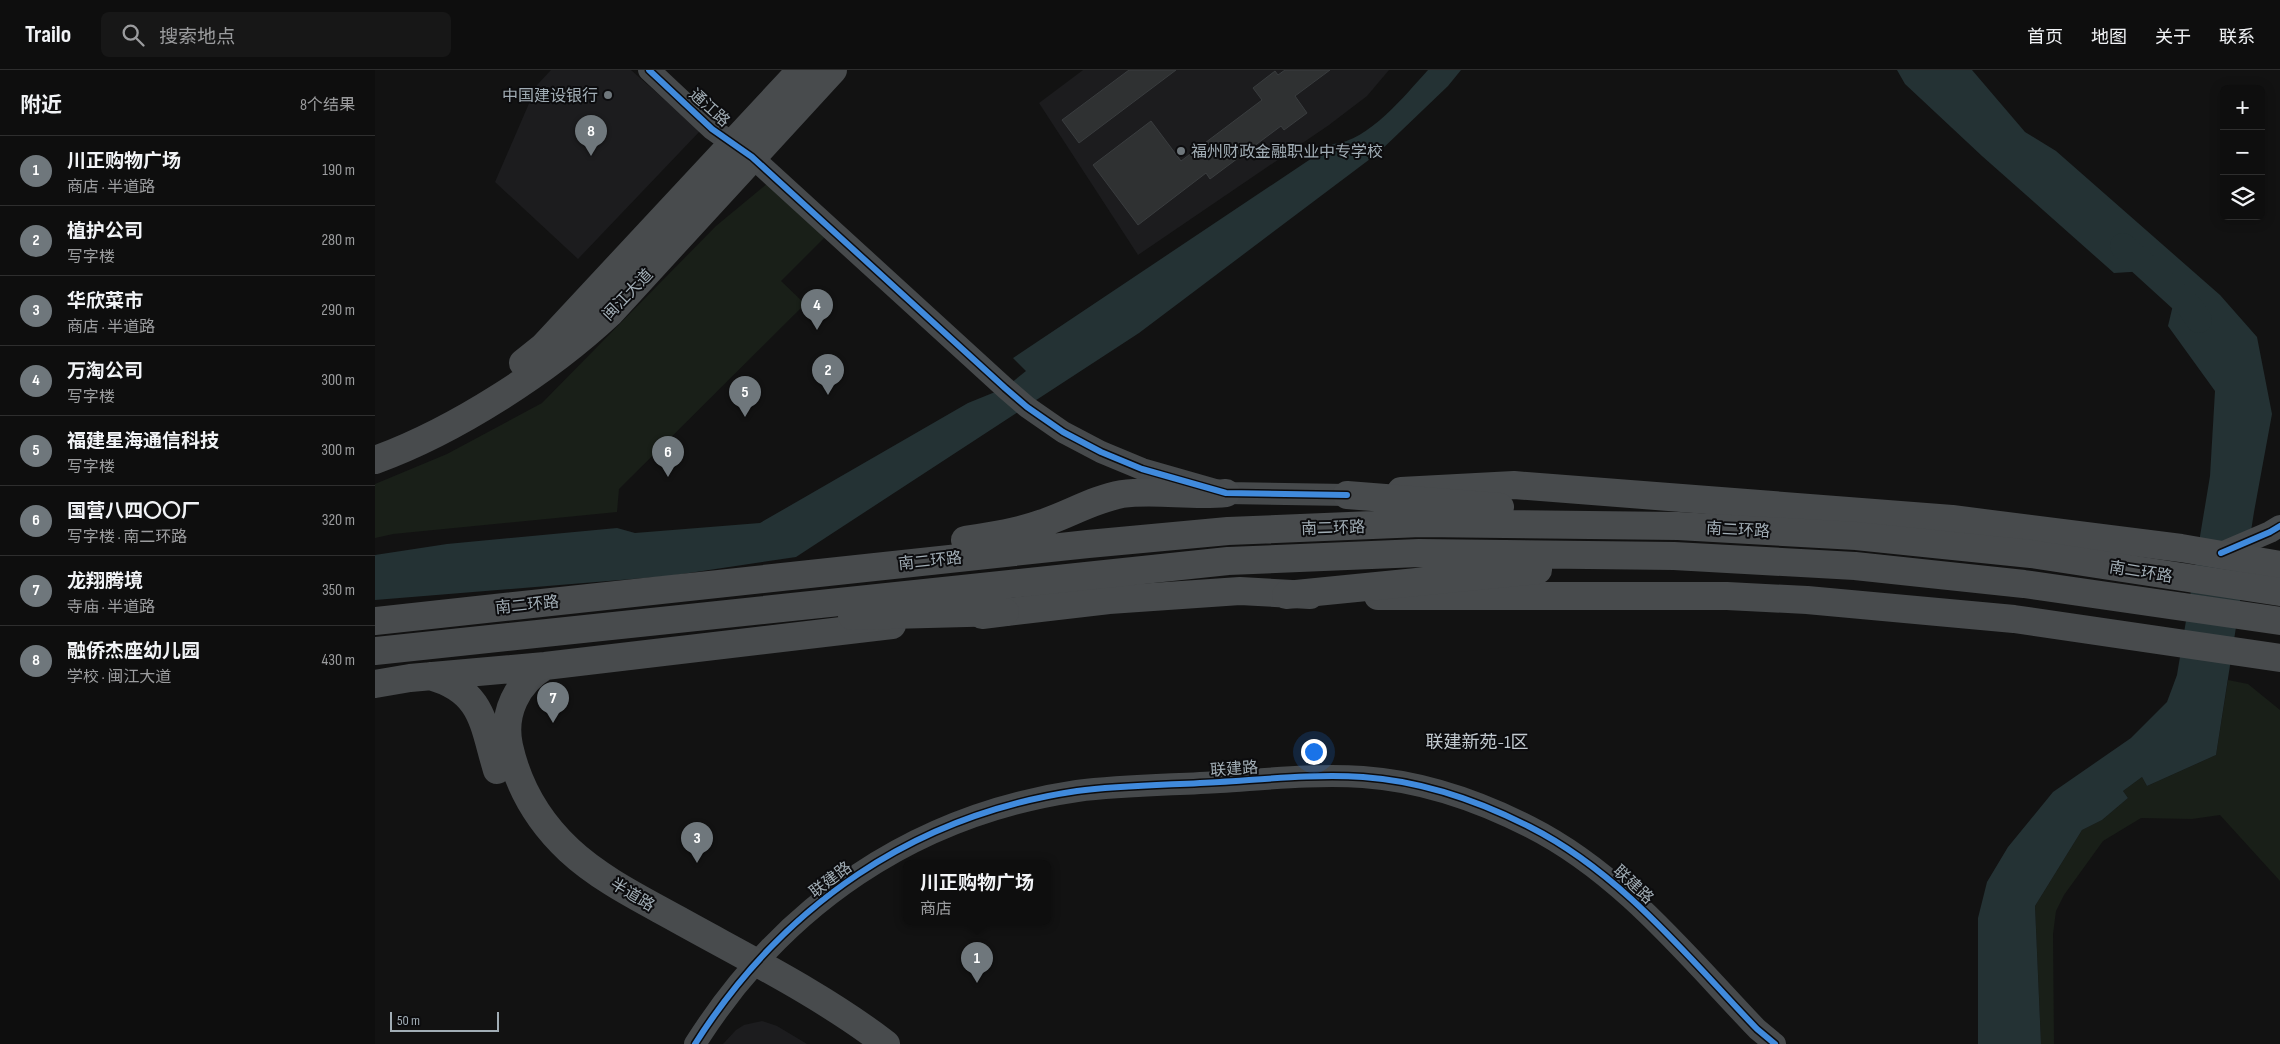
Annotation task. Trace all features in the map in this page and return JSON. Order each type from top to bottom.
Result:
[{"type":"main road","name":"闽江大道","points":[[375,460],[394,454],[481,409],[580,341],[610,313],[742,150],[801,70]]},
{"type":"main road","name":"闽江大道","points":[[375,446],[404,436],[478,399],[543,347],[742,150],[833,70]]},
{"type":"main road","points":[[1347,495],[1479,485],[1515,485],[1951,519],[2221,553],[2280,565]]},
{"type":"main road","points":[[763,578],[889,551],[1022,529],[1121,494],[1139,492],[1205,496],[1226,494]]},
{"type":"main road","points":[[1347,495],[1519,509],[1678,526]]},
{"type":"main road","name":"南二环路","points":[[381,620],[763,578],[1228,531],[1421,523],[1678,526],[1856,536],[2031,554],[2280,592]]},
{"type":"main road","name":"南二环路","points":[[375,651],[1228,561],[1419,553],[1674,556],[1855,566],[2024,584],[2280,621]]},
{"type":"main road","points":[[1286,595],[1674,556]]},
{"type":"main road","points":[[375,684],[430,676],[545,666],[1109,600],[1241,591],[1286,595],[1727,596],[1798,599],[2014,619],[2269,656]]},
{"type":"main road","points":[[764,609],[854,616],[1005,612]]},
{"type":"main road","points":[[2217,649],[2280,675]]},
{"type":"main road","name":"半道路","points":[[545,666],[529,678],[518,692],[509,712],[507,731],[519,777],[541,819],[568,849],[596,871],[749,969],[857,1044]]},
{"type":"main road","name":"半道路","points":[[430,676],[457,689],[470,700],[482,716],[500,779],[511,803],[523,824],[548,855],[579,880],[849,1019],[886,1044]]},
{"type":"street","name":"通江路","points":[[649,70],[712,129],[742,150],[1005,388],[1027,407],[1063,432],[1121,461],[1226,494],[1347,495]]},
{"type":"street","points":[[2221,553],[2280,526]]},
{"type":"street","name":"联建路","points":[[695,1044],[719,1006],[749,969],[806,914],[880,860],[928,834],[991,811],[1060,794],[1099,789],[1311,776],[1364,777],[1419,786],[1472,802],[1513,818],[1568,849],[1601,871],[1630,897],[1757,1029],[1775,1044]]},
{"type":"shaded area","points":[[551,70],[631,70],[700,131],[578,259],[495,182],[537,85]]},
{"type":"shaded area","name":"福州财政金融职业中专学校","points":[[1083,70],[1389,70],[1367,96],[1329,125],[1138,255],[1039,103]]},
{"type":"shaded area","points":[[1428,70],[1461,70],[1448,86],[1378,153],[1139,333],[796,557],[669,576],[375,600],[375,555],[447,544],[617,528],[635,533],[760,523],[968,403],[1005,388],[1026,371],[1013,358],[1333,144],[1360,135],[1373,126],[1397,104]]},
{"type":"shaded area","points":[[1897,70],[1972,70],[2025,132],[2056,151],[2220,295],[2257,337],[2272,414],[2254,512],[2216,755],[2147,786],[2142,777],[2123,791],[2128,798],[2102,820],[2082,830],[2035,906],[2041,1044],[1978,1044],[1978,918],[1987,882],[2008,847],[2053,792],[2131,738],[2167,702],[2177,675],[2210,476],[2215,391],[2168,326],[2178,284],[2163,270],[2114,273],[1982,156],[1905,84]]},
{"type":"shaded area","points":[[768,183],[826,236],[781,281],[805,304],[619,489],[617,512],[393,534],[375,538],[375,484],[447,454],[542,403],[716,226]]},
{"type":"shaded area","points":[[2228,680],[2248,684],[2280,710],[2280,881],[2220,815],[2192,819],[2141,818],[2103,841],[2064,895],[2056,911],[2053,934],[2054,1044],[2041,1044],[2035,906],[2082,830],[2102,820],[2128,798],[2123,791],[2142,777],[2147,786],[2216,755]]},
{"type":"shaded area","points":[[762,1021],[777,1026],[807,1044],[723,1044],[736,1030],[744,1025]]},
{"type":"building","points":[[1129,70],[1176,70],[1079,143],[1062,120]]},
{"type":"building","points":[[1285,70],[1330,70],[1295,96],[1307,113],[1284,130],[1281,126],[1210,179],[1206,173],[1138,225],[1093,165],[1151,121],[1181,161],[1262,100],[1253,88],[1275,71],[1278,75]]},
{"type":"waterway","points":[[2123,246],[2190,307],[2199,320]]},
{"type":"cycle path","points":[[649,70],[712,129],[752,157],[1005,388],[1027,407],[1063,432],[1101,452],[1142,469],[1226,493],[1347,495]]},
{"type":"cycle path","points":[[2221,553],[2280,526]]},
{"type":"cycle path","points":[[695,1044],[730,994],[769,949],[812,909],[858,874],[908,845],[961,821],[1017,803],[1077,791],[1131,786],[1328,776],[1384,779],[1449,794],[1511,818],[1563,846],[1594,868],[1651,918],[1757,1029],[1775,1044]]},
{"type":"place","name":"中国建设银行","points":[[608,95]]},
{"type":"place","name":"福州财政金融职业中专学校","points":[[1181,151]]},
{"type":"place","name":"融侨杰座幼儿园","points":[[591,156]]},
{"type":"place","name":"万淘公司","points":[[817,330]]},
{"type":"place","name":"植护公司","points":[[828,395]]},
{"type":"place","name":"福建星海通信科技","points":[[745,417]]},
{"type":"place","name":"国营八四〇〇厂","points":[[668,477]]},
{"type":"place","name":"龙翔腾境","points":[[553,723]]},
{"type":"place","name":"华欣菜市","points":[[697,863]]},
{"type":"place","name":"川正购物广场","points":[[977,983]]},
{"type":"district","name":"联建新苑-1区","points":[[1477,742]]}]
